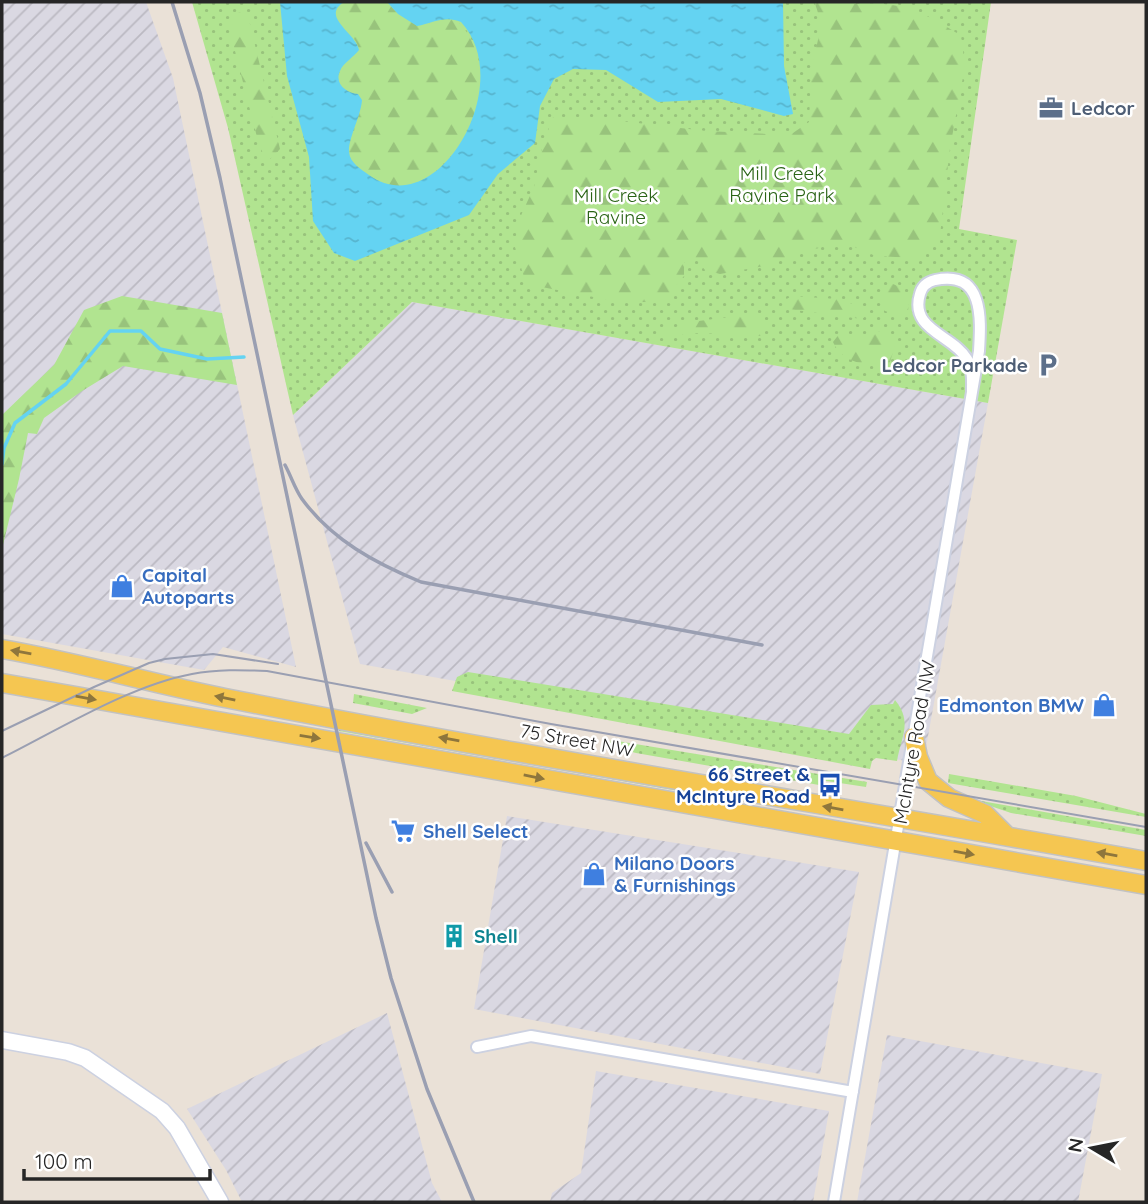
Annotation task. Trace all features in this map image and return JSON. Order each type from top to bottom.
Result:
[{"type":"main road","name":"75 Street NW","points":[[2,649],[222,697],[1146,861]]},
{"type":"main road","points":[[2,683],[1146,885]]},
{"type":"main road","points":[[915,737],[918,757],[928,781],[950,798],[985,814],[1007,836]]},
{"type":"street","name":"McIntyre Road NW","points":[[834,1202],[979,351],[978,299],[971,289],[957,281],[943,279],[929,282],[923,287],[919,297],[919,313],[927,326],[966,357],[971,369],[972,391]]},
{"type":"street","points":[[477,1046],[531,1036],[853,1092]]},
{"type":"street","points":[[2,1040],[77,1054],[144,1097],[162,1111],[177,1128],[220,1202]]},
{"type":"shaded area","points":[[2,2],[146,2],[173,78],[296,667],[223,647],[204,670],[2,634]]},
{"type":"shaded area","points":[[412,302],[988,403],[923,764],[360,664],[293,415]]},
{"type":"shaded area","points":[[507,816],[859,872],[820,1074],[474,1009]]},
{"type":"shaded area","points":[[387,1013],[432,1183],[442,1202],[242,1202],[226,1170],[187,1109]]},
{"type":"shaded area","points":[[887,1035],[1102,1074],[1078,1202],[857,1202]]},
{"type":"shaded area","points":[[596,1071],[829,1111],[813,1202],[550,1202],[552,1193],[581,1173]]},
{"type":"green space","name":"Mill Creek Ravine Park","points":[[192,2],[991,2],[959,229],[1017,240],[988,403],[412,302],[293,415],[228,128]]},
{"type":"green space","points":[[341,2],[387,2],[398,14],[425,25],[453,19],[467,32],[474,46],[480,65],[481,85],[477,108],[458,145],[445,162],[430,176],[413,185],[396,187],[378,181],[360,169],[350,157],[358,94],[343,87],[339,76],[344,65],[359,49],[339,22],[337,10]]},
{"type":"green space","name":"Mill Creek Ravine","points":[[814,2],[882,4],[909,9],[935,20],[961,36],[965,66],[950,148],[940,235],[914,258],[876,256],[834,243],[764,266],[720,274],[705,270],[695,258],[684,258],[684,276],[663,302],[620,302],[526,284],[515,247],[518,222],[534,187],[542,147],[553,117],[603,119],[706,131],[790,135],[809,122],[813,62],[820,29]]},
{"type":"green space","points":[[239,12],[248,16],[280,149],[267,162],[259,145],[232,39],[233,20]]},
{"type":"green space","points":[[893,284],[902,288],[909,298],[908,312],[897,315],[885,311],[877,298]]},
{"type":"green space","points":[[122,296],[222,313],[237,385],[123,366],[82,391],[44,418],[37,434],[28,433],[2,549],[2,415],[54,365],[84,310]]},
{"type":"green space","points":[[792,296],[836,299],[860,306],[867,315],[862,319],[788,309],[783,301]]},
{"type":"green space","points":[[760,313],[765,325],[763,336],[700,333],[666,336],[664,331],[691,322]]},
{"type":"green space","points":[[877,331],[889,332],[896,343],[889,365],[873,365],[849,359],[833,342],[840,333],[867,339]]},
{"type":"green space","points":[[468,672],[849,734],[871,705],[893,704],[895,700],[905,723],[897,761],[876,758],[870,769],[452,691],[457,677]]},
{"type":"green space","points":[[354,694],[427,708],[412,714],[353,703]]},
{"type":"green space","points":[[338,725],[734,798],[673,790],[339,731]]},
{"type":"green space","points":[[611,740],[867,782],[866,787],[820,780],[819,785],[636,753],[609,746]]},
{"type":"green space","points":[[949,774],[1076,796],[1146,814],[1146,817],[948,783]]},
{"type":"green space","points":[[970,799],[1146,830],[1146,836],[1011,813]]},
{"type":"water","points":[[280,2],[344,2],[338,8],[337,19],[359,50],[341,68],[339,80],[343,87],[358,94],[362,100],[350,141],[350,156],[356,165],[369,175],[395,185],[420,181],[443,165],[462,140],[475,110],[480,79],[476,48],[461,22],[444,19],[417,26],[398,14],[387,2],[783,2],[784,66],[793,114],[784,116],[721,99],[658,102],[606,70],[573,69],[554,79],[540,106],[535,143],[498,174],[469,215],[355,261],[334,253],[313,221],[309,157],[287,76]]},
{"type":"waterway","points":[[2,464],[4,448],[15,423],[66,384],[110,331],[141,331],[160,349],[207,359],[244,357]]},
{"type":"tram line","points":[[2,731],[94,687],[149,663],[165,659],[213,654],[278,664]]},
{"type":"tram line","points":[[2,758],[144,688],[211,671],[267,671],[551,724],[1146,827]]},
{"type":"railway","points":[[172,2],[200,93],[220,178],[376,918],[391,978],[427,1089],[474,1202]]},
{"type":"railway","points":[[285,465],[302,499],[327,527],[371,558],[421,582],[762,645]]},
{"type":"railway","points":[[366,843],[392,892]]},
{"type":"place","name":"Ledcor","points":[[1051,108]]},
{"type":"place","name":"Ledcor Parkade","points":[[1048,365]]},
{"type":"place","name":"Capital Autoparts","points":[[122,586]]},
{"type":"place","name":"Edmonton BMW","points":[[1104,705]]},
{"type":"place","name":"66 Street & McIntyre Road","points":[[830,785]]},
{"type":"place","name":"Shell Select","points":[[403,831]]},
{"type":"place","name":"Milano Doors & Furnishings","points":[[594,874]]},
{"type":"place","name":"Shell","points":[[454,936]]}]
